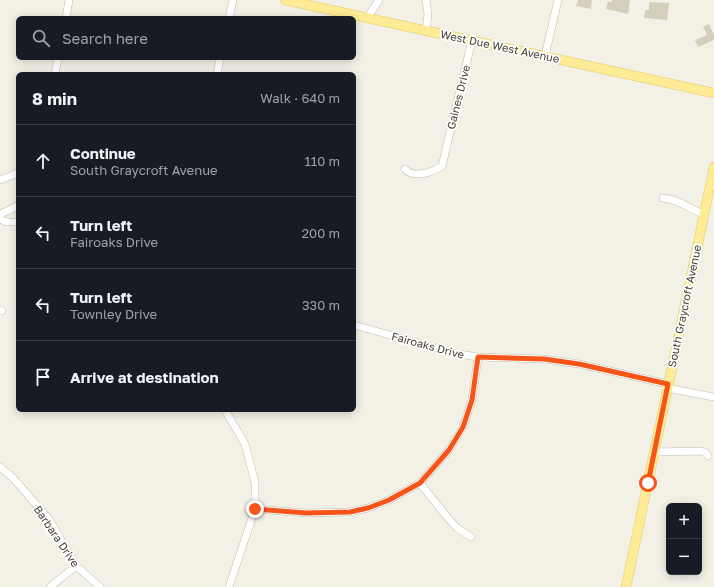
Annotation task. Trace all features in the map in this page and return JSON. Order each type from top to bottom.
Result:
[{"type":"main road","name":"West Due West Avenue","points":[[288,0],[714,93]]},
{"type":"main road","name":"South Graycroft Avenue","points":[[626,587],[714,166]]},
{"type":"street","points":[[66,16],[70,0]]},
{"type":"street","points":[[229,16],[232,0]]},
{"type":"street","points":[[368,18],[379,0]]},
{"type":"street","points":[[426,0],[428,14],[426,30]]},
{"type":"street","points":[[545,56],[558,0]]},
{"type":"street","name":"Gaines Drive","points":[[405,169],[410,173],[415,174],[430,172],[439,168],[444,163],[444,153],[472,40]]},
{"type":"street","points":[[55,72],[58,60]]},
{"type":"street","points":[[217,72],[220,60]]},
{"type":"street","points":[[0,180],[16,174]]},
{"type":"street","points":[[663,198],[674,199],[694,211],[704,214]]},
{"type":"street","points":[[0,214],[16,207]]},
{"type":"street","points":[[0,218],[4,221],[13,222]]},
{"type":"street","name":"Fairoaks Drive","points":[[356,326],[458,354],[478,357],[544,359],[579,364],[714,397]]},
{"type":"street","points":[[255,509],[306,513],[350,512],[368,508],[389,500],[420,483],[449,450],[463,427],[472,400],[478,357]]},
{"type":"street","points":[[226,412],[245,444],[255,482],[255,509],[229,587]]},
{"type":"street","points":[[654,452],[701,451],[706,453],[708,456]]},
{"type":"street","name":"Barbara Drive","points":[[0,467],[14,478],[48,519],[76,566],[100,587]]},
{"type":"street","points":[[420,483],[457,528],[471,537]]},
{"type":"street","points":[[50,587],[76,566]]},
{"type":"building","points":[[578,0],[592,0],[591,9],[576,6]]},
{"type":"building","points":[[612,0],[630,0],[628,14],[606,9],[608,1],[612,2]]},
{"type":"building","points":[[649,2],[669,3],[667,20],[644,18],[645,10],[649,10]]},
{"type":"building","points":[[709,24],[714,35],[714,40],[698,47],[695,40],[707,35],[703,27]]},
{"type":"route","points":[[255,509],[306,513],[350,512],[368,508],[389,500],[420,483],[449,450],[463,427],[472,400],[478,357],[544,359],[579,364],[668,384],[648,483]]}]
